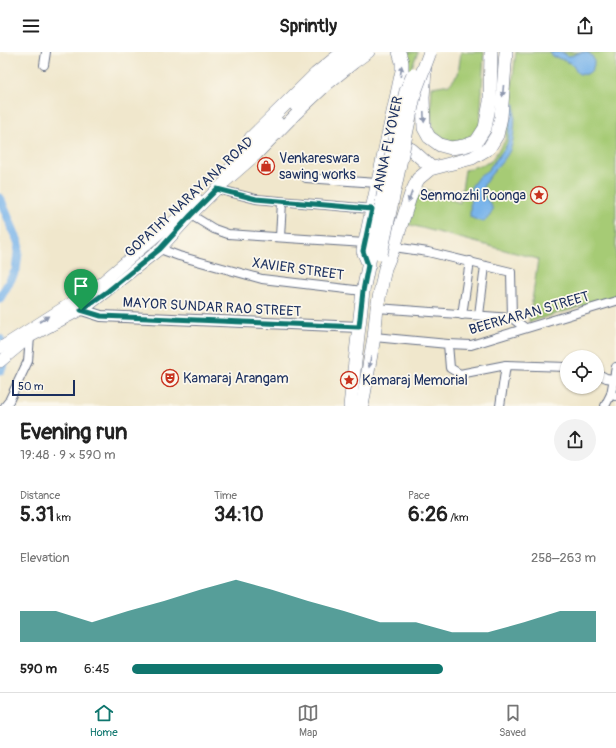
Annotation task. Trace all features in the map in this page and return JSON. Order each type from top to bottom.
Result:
[{"type":"main road","points":[[0,362],[14,344],[66,305],[96,287],[175,220],[310,90],[356,52]]},
{"type":"main road","name":"GOPATHY NARAYANA ROAD","points":[[14,344],[30,338],[81,310],[108,291],[160,249],[217,189],[257,154],[297,113],[328,84],[369,52]]},
{"type":"main road","points":[[372,249],[372,209],[383,152],[388,137],[402,71],[402,62],[399,52]]},
{"type":"main road","points":[[426,56],[423,97],[424,128],[429,137],[440,145],[451,148],[476,142],[485,128],[490,102],[491,52]]},
{"type":"main road","points":[[362,406],[374,338],[377,308],[385,268],[394,247],[411,194],[418,179],[432,168],[472,158],[489,148],[497,135],[501,117],[506,52]]},
{"type":"main road","points":[[244,154],[251,138],[316,74],[341,53]]},
{"type":"main road","name":"ANNA FLYOVER","points":[[350,406],[363,291],[368,265],[406,91],[426,56]]},
{"type":"main road","points":[[388,137],[412,150],[432,168]]},
{"type":"main road","name":"ANNA FLYOVER","points":[[372,249],[385,268]]},
{"type":"main road","points":[[0,348],[14,344]]},
{"type":"street","points":[[44,65],[46,52]]},
{"type":"street","points":[[306,178],[377,183]]},
{"type":"street","points":[[217,189],[256,199],[372,209]]},
{"type":"street","points":[[280,238],[282,202]]},
{"type":"street","points":[[191,215],[214,229],[228,234],[280,238],[372,249]]},
{"type":"street","points":[[394,247],[428,252],[511,272],[512,318]]},
{"type":"street","name":"XAVIER STREET","points":[[160,249],[262,280],[363,291]]},
{"type":"street","points":[[462,315],[470,261]]},
{"type":"street","points":[[479,316],[485,266]]},
{"type":"street","name":"BEERKARAN STREET","points":[[374,338],[471,345],[616,301]]},
{"type":"street","name":"MAYOR SUNDAR RAO STREET","points":[[66,305],[101,316],[359,327]]},
{"type":"street","points":[[377,308],[512,318],[525,328]]},
{"type":"street","points":[[5,406],[9,401],[28,360],[30,338]]},
{"type":"street","points":[[448,344],[450,368],[460,374],[506,365],[560,367]]},
{"type":"street","points":[[500,406],[506,365]]},
{"type":"street","points":[[605,406],[614,396],[613,379],[616,367]]},
{"type":"street","points":[[604,377],[613,379]]},
{"type":"green space","points":[[404,52],[418,52],[409,74]]},
{"type":"green space","points":[[461,52],[484,52],[480,126],[470,136],[455,142],[436,136],[431,118],[432,87],[450,84],[458,74]]},
{"type":"green space","name":"Senmozhi Poonga","points":[[516,52],[616,52],[616,296],[529,322],[538,259],[407,224],[420,187],[460,203],[465,170],[490,162],[505,141]]},
{"type":"water","points":[[550,52],[562,52],[568,56],[581,52],[588,53],[592,56],[594,64],[590,72],[580,74],[576,72],[570,63],[552,56]]},
{"type":"water","points":[[511,104],[515,104],[514,129],[511,148],[506,157],[484,185],[482,194],[491,206],[492,210],[487,219],[479,221],[470,217],[471,187],[479,176],[487,171],[508,142]]},
{"type":"waterway","points":[[0,198],[19,244],[16,270],[0,298]]},
{"type":"waterway","points":[[0,339],[7,358],[0,371]]},
{"type":"place","name":"Venkareswara sawing works","points":[[266,166]]},
{"type":"place","name":"Senmozhi Poonga","points":[[539,195]]},
{"type":"place","name":"Kamaraj Arangam","points":[[170,378]]},
{"type":"place","name":"Kamaraj Memorial","points":[[349,380]]},
{"type":"route","points":[[217,189],[256,199],[372,209],[363,251],[368,265],[363,291],[359,327],[101,316],[81,310],[108,291],[160,249],[217,189]]}]
